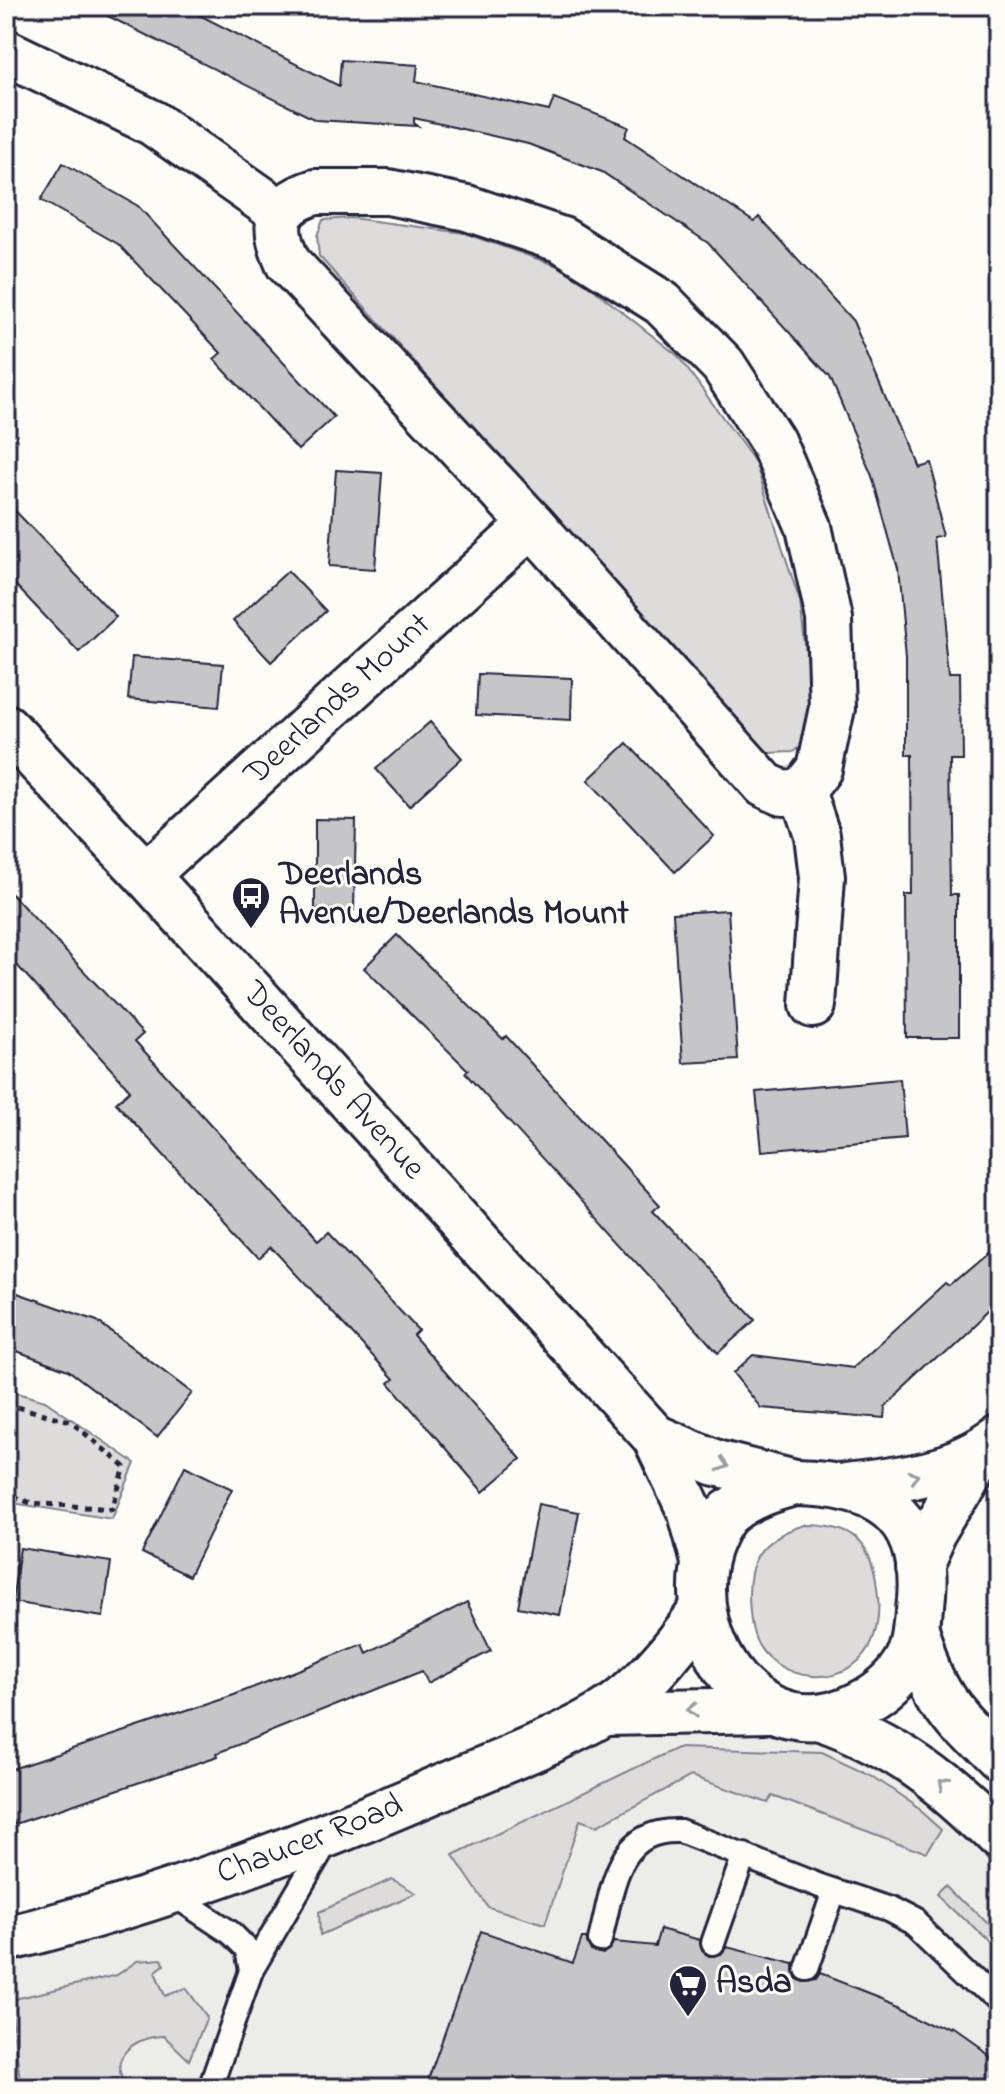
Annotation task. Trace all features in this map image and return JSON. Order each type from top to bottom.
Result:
[{"type":"street","points":[[6,52],[153,123],[281,213]]},
{"type":"street","points":[[315,192],[388,192],[467,208],[562,240],[662,303],[723,365],[772,441],[809,527],[829,619],[832,708],[819,769],[802,791],[783,793],[765,785],[532,524],[288,263],[276,238],[281,213],[292,199],[315,192]]},
{"type":"street","name":"Deerlands Mount","points":[[146,875],[532,524]]},
{"type":"street","name":"Deerlands Avenue","points":[[6,727],[146,875],[655,1437],[691,1513],[704,1562]]},
{"type":"street","points":[[802,791],[817,835],[822,877],[813,1005]]},
{"type":"street","name":"Deerlands Avenue","points":[[655,1437],[716,1463],[795,1483]]},
{"type":"street","points":[[990,1448],[901,1480],[845,1486],[795,1483],[758,1493],[727,1514],[711,1541],[704,1562],[703,1608],[706,1628],[722,1665],[746,1692],[770,1710],[821,1718],[860,1731],[922,1767],[999,1838]]},
{"type":"street","points":[[918,1567],[933,1534],[990,1448]]},
{"type":"street","points":[[821,1718],[845,1712],[877,1695],[904,1668],[916,1635],[916,1551],[899,1516],[869,1493],[845,1486]]},
{"type":"street","name":"Chaucer Road","points":[[6,1939],[92,1918],[171,1893],[331,1834],[605,1713],[646,1677],[703,1608]]},
{"type":"street","points":[[916,1635],[931,1681],[949,1710],[999,1760]]},
{"type":"street","name":"Chaucer Road","points":[[605,1713],[770,1710]]},
{"type":"lane","points":[[600,1940],[618,1871],[631,1846],[657,1830],[680,1831],[889,1909],[916,1923],[999,2003]]},
{"type":"lane","points":[[210,2088],[251,1971],[331,1834]]},
{"type":"lane","points":[[713,1943],[744,1855]]},
{"type":"lane","points":[[807,1969],[834,1891]]},
{"type":"lane","points":[[171,1893],[231,1933],[247,1949],[251,1971]]},
{"type":"path","points":[[6,1404],[70,1421],[125,1467],[112,1509],[31,1503],[6,1494]]},
{"type":"shaded area","points":[[352,218],[464,233],[569,270],[678,356],[755,462],[800,602],[810,687],[806,742],[793,752],[767,753],[319,256],[317,236],[323,220]]},
{"type":"shaded area","points":[[6,1390],[45,1401],[135,1463],[112,1519],[6,1502]]},
{"type":"shaded area","points":[[805,1525],[835,1528],[857,1539],[870,1558],[874,1572],[878,1611],[872,1641],[859,1661],[832,1675],[802,1675],[774,1662],[760,1648],[751,1623],[750,1580],[758,1555],[775,1538]]},
{"type":"shaded area","points":[[605,1713],[797,1716],[999,1838],[999,2088],[6,2088],[6,2001],[10,1999],[6,1939]]},
{"type":"shaded area","points":[[677,1748],[822,1752],[871,1775],[923,1811],[943,1829],[928,1854],[773,1796],[768,1803],[691,1776],[597,1826],[580,1820],[545,1924],[488,1907],[453,1855]]},
{"type":"shaded area","points":[[392,1879],[416,1893],[320,1935],[319,1912]]},
{"type":"shaded area","points":[[951,1887],[996,1932],[999,1929],[999,1952],[941,1897]]},
{"type":"shaded area","points":[[162,1959],[164,1965],[155,1972],[165,1996],[186,1988],[207,2017],[189,2060],[164,2036],[153,2037],[133,2045],[121,2059],[119,2068],[129,2088],[21,2088],[10,2000],[117,1975],[137,1961]]},
{"type":"building","points":[[88,6],[182,6],[339,86],[341,60],[418,65],[416,81],[549,111],[554,98],[629,127],[625,137],[754,222],[759,217],[853,321],[913,463],[926,459],[946,537],[937,539],[950,679],[960,679],[961,755],[950,755],[952,895],[959,895],[959,1038],[907,1038],[906,895],[913,895],[912,755],[906,755],[906,656],[898,569],[872,476],[830,377],[708,243],[602,172],[528,144],[414,118],[418,126],[316,120]]},
{"type":"building","points":[[63,163],[138,206],[334,417],[298,450],[214,359],[221,353],[118,244],[41,200]]},
{"type":"building","points":[[336,470],[382,473],[375,569],[329,566]]},
{"type":"building","points":[[6,501],[116,617],[79,652],[6,575]]},
{"type":"building","points":[[288,571],[326,611],[271,662],[233,621]]},
{"type":"building","points":[[132,657],[223,664],[219,707],[128,699]]},
{"type":"building","points":[[478,674],[572,678],[571,720],[476,715]]},
{"type":"building","points":[[430,722],[462,758],[409,806],[376,769]]},
{"type":"building","points":[[627,743],[714,836],[675,872],[588,780]]},
{"type":"building","points":[[315,819],[356,820],[354,910],[315,909]]},
{"type":"building","points":[[6,888],[143,1034],[135,1041],[316,1241],[326,1232],[418,1330],[413,1335],[521,1459],[483,1492],[389,1383],[394,1379],[271,1246],[258,1258],[116,1103],[130,1090],[6,953]]},
{"type":"building","points":[[728,910],[738,1060],[683,1063],[673,913]]},
{"type":"building","points":[[397,935],[503,1039],[506,1036],[660,1205],[653,1211],[755,1320],[718,1353],[465,1073],[468,1070],[364,968]]},
{"type":"building","points":[[900,1079],[905,1138],[762,1151],[756,1092]]},
{"type":"building","points":[[999,1244],[999,1301],[885,1407],[884,1418],[761,1408],[733,1373],[753,1355],[853,1368],[947,1282],[951,1285]]},
{"type":"building","points":[[6,1289],[97,1321],[192,1393],[157,1437],[68,1370],[6,1347]]},
{"type":"building","points":[[185,1466],[232,1489],[189,1576],[142,1553]]},
{"type":"building","points":[[538,1504],[579,1512],[560,1615],[518,1607]]},
{"type":"building","points":[[20,1548],[111,1562],[103,1617],[12,1602]]},
{"type":"building","points":[[467,1602],[491,1651],[428,1683],[422,1671],[217,1753],[218,1756],[6,1827],[6,1771],[234,1695],[363,1644],[367,1653]]},
{"type":"building","name":"Asda","points":[[660,1929],[700,1940],[702,1951],[709,1956],[721,1954],[727,1947],[794,1964],[796,1978],[803,1982],[816,1980],[820,1974],[900,2005],[955,2032],[999,2063],[999,2088],[425,2088],[481,1931],[573,1963],[582,1938],[586,1938],[591,1951],[603,1954],[614,1942],[655,1946]]},
{"type":"place","name":"Deerlands Avenue/Deerlands Mount","points":[[251,930]]},
{"type":"place","name":"Asda","points":[[688,2018]]}]
